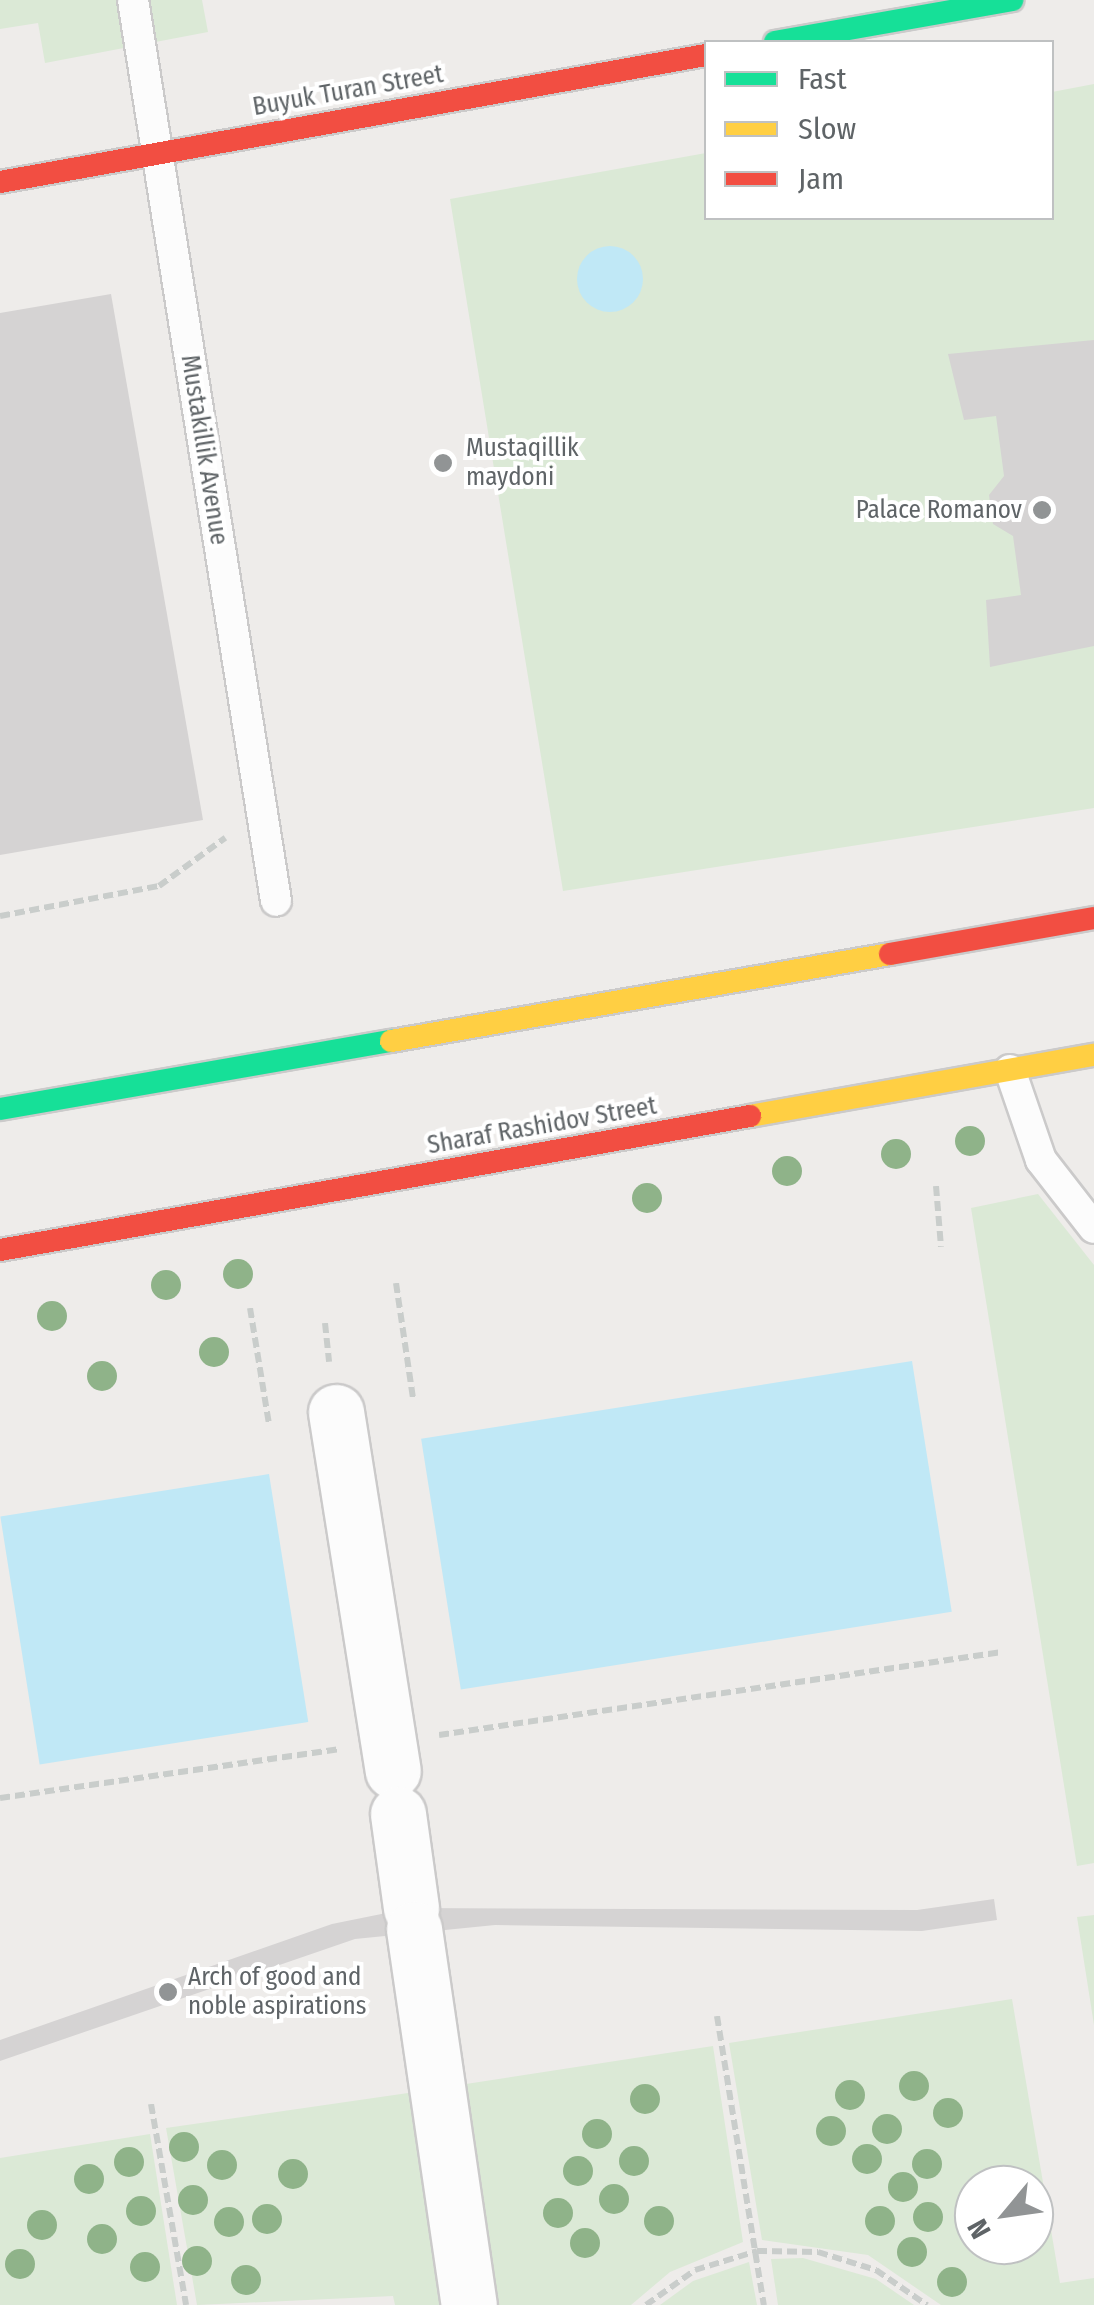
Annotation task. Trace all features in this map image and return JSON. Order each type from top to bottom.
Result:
[{"type":"main road","points":[[786,40],[1012,0]]},
{"type":"main road","name":"Buyuk Turan Street","points":[[0,182],[704,55]]},
{"type":"main road","points":[[0,1109],[1094,918]]},
{"type":"main road","name":"Sharaf Rashidov Street","points":[[0,1250],[1094,1055]]},
{"type":"street","points":[[336,1412],[393,1776],[468,2305]]},
{"type":"lane","name":"Mustakillik Avenue","points":[[132,0],[276,900]]},
{"type":"lane","points":[[1010,1070],[1041,1160],[1094,1228]]},
{"type":"path","points":[[0,916],[159,886],[262,813]]},
{"type":"path","points":[[936,1186],[941,1247]]},
{"type":"path","points":[[396,1283],[413,1398]]},
{"type":"path","points":[[250,1308],[269,1424]]},
{"type":"path","points":[[0,1798],[393,1776],[1002,1652]]},
{"type":"path","points":[[718,2016],[764,2305]]},
{"type":"path","points":[[151,2104],[186,2305]]},
{"type":"path","points":[[646,2305],[695,2270],[757,2251],[818,2252],[876,2270],[927,2305]]},
{"type":"green space","points":[[0,0],[202,0],[208,32],[45,63],[38,23],[0,29]]},
{"type":"green space","points":[[1094,84],[1094,808],[563,891],[450,199],[704,153],[704,220],[1054,220],[1054,92]]},
{"type":"green space","points":[[1038,1194],[1094,1265],[1094,1863],[1077,1866],[971,1208]]},
{"type":"green space","points":[[1094,1915],[1094,2025],[1077,1917]]},
{"type":"green space","points":[[1012,1999],[1040,2165],[954,2165],[954,2265],[1054,2265],[1054,2248],[1060,2283],[1094,2278],[1094,2305],[941,2305],[868,2255],[762,2240],[729,2043]]},
{"type":"green space","points":[[713,2046],[743,2242],[670,2272],[631,2305],[486,2305],[453,2086]]},
{"type":"green space","points":[[415,2092],[447,2305],[395,2305],[393,2296],[197,2305],[166,2128]]},
{"type":"green space","points":[[150,2134],[177,2305],[0,2305],[0,2158]]},
{"type":"green space","points":[[803,2258],[876,2279],[914,2305],[778,2305],[771,2259]]},
{"type":"green space","points":[[749,2262],[757,2305],[660,2305],[693,2281]]},
{"type":"water","points":[[610,246],[634,255],[643,279],[634,303],[610,312],[586,303],[577,279],[586,255]]},
{"type":"water","points":[[912,1361],[952,1612],[461,1690],[421,1439]]},
{"type":"water","points":[[269,1474],[308,1722],[40,1764],[0,1517]]},
{"type":"building","points":[[111,294],[203,820],[0,855],[0,313]]},
{"type":"building","name":"Palace Romanov","points":[[1094,340],[1094,646],[990,667],[986,600],[1021,595],[1013,536],[993,524],[989,495],[1004,476],[996,416],[964,420],[948,354]]},
{"type":"building","name":"Arch of good and noble aspirations","points":[[994,1899],[997,1920],[922,1931],[495,1925],[355,1939],[0,2061],[0,2040],[332,1924],[411,1908],[917,1910]]},
{"type":"traffic: fast","points":[[786,40],[1012,0]]},
{"type":"traffic: fast","points":[[0,1109],[391,1041]]},
{"type":"traffic: slow","points":[[391,1041],[890,954]]},
{"type":"traffic: slow","points":[[750,1116],[1094,1055]]},
{"type":"traffic: jam","points":[[0,182],[704,55]]},
{"type":"traffic: jam","points":[[890,954],[1094,918]]},
{"type":"traffic: jam","points":[[0,1250],[750,1116]]},
{"type":"place","name":"Mustaqillik maydoni","points":[[443,463]]},
{"type":"place","name":"Palace Romanov","points":[[1042,510]]},
{"type":"place","name":"Arch of good and noble aspirations","points":[[168,1992]]}]
